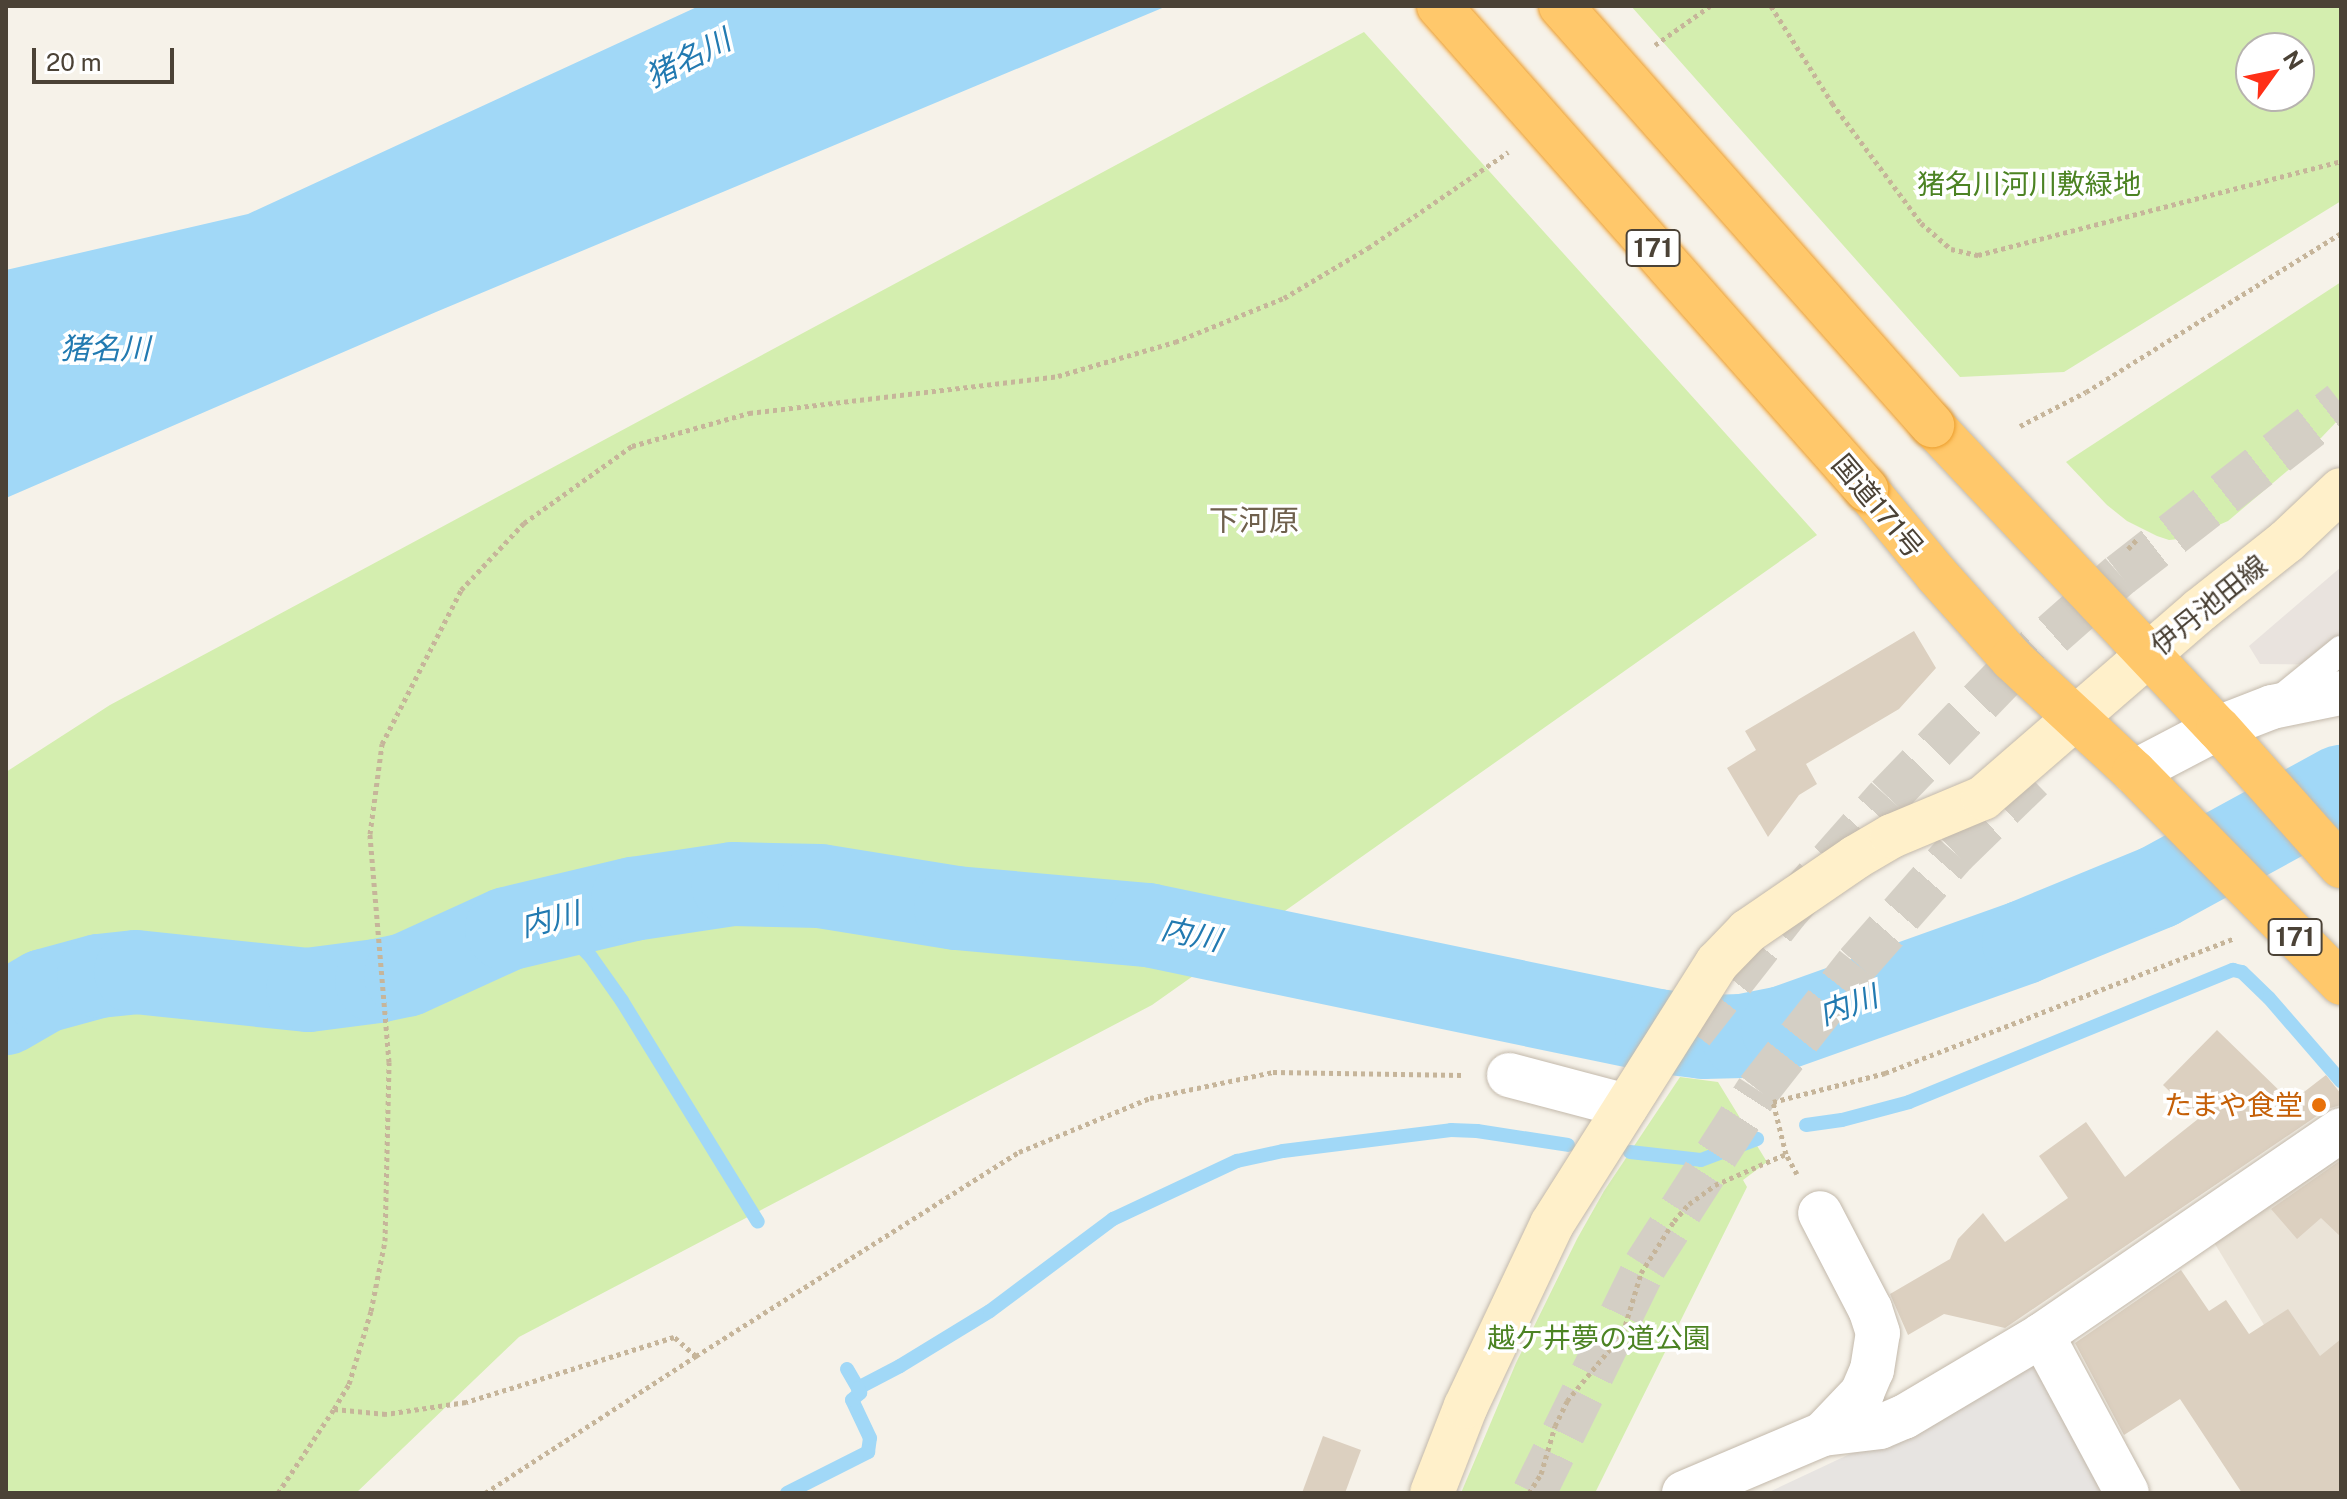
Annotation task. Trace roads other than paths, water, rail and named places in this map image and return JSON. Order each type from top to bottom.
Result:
[{"type":"highway","name":"国道171号","points":[[1439,6],[2012,659],[2148,787],[2341,983]]},
{"type":"highway","points":[[1561,6],[1932,425],[2218,728],[2335,860]]},
{"type":"street","name":"伊丹池田線","points":[[1432,1493],[1466,1406],[1538,1252],[1697,992],[1734,945],[1767,917],[1856,857],[1892,836],[1983,798],[2148,655],[2287,541],[2341,490]]},
{"type":"street","points":[[2148,787],[2218,728],[2272,707],[2341,693]]},
{"type":"street","points":[[1509,1075],[1633,1094]]},
{"type":"street","points":[[1684,1493],[1823,1434],[1880,1427],[1904,1417],[2042,1335],[2341,1130]]},
{"type":"street","points":[[1820,1213],[1870,1309],[1878,1346],[1862,1393],[1823,1434]]},
{"type":"street","points":[[2042,1335],[2127,1493]]},
{"type":"lane","points":[[2272,707],[2341,650]]},
{"type":"water","name":"猪名川","points":[[699,6],[1167,6],[436,312],[6,498],[6,270],[248,214]]},
{"type":"waterway","name":"内川","points":[[6,1013],[44,991],[99,976],[136,972],[308,990],[377,981],[406,975],[507,929],[633,899],[733,884],[820,886],[956,908],[1148,925],[1657,1031],[1703,1037],[1743,1036],[1783,1028],[2024,942],[2158,887],[2341,787]]},
{"type":"waterway","points":[[553,918],[591,957],[622,1001],[758,1222]]},
{"type":"waterway","points":[[1806,1125],[1842,1120],[1909,1102],[2233,970],[2242,972],[2269,998],[2341,1081]]},
{"type":"waterway","points":[[847,1369],[858,1388],[900,1366],[990,1311],[1113,1219],[1237,1161],[1283,1151],[1451,1130],[1568,1145]]},
{"type":"waterway","points":[[1630,1152],[1701,1160],[1757,1139]]},
{"type":"waterway","points":[[787,1493],[868,1452],[870,1438],[852,1400],[860,1393],[858,1388]]},
{"type":"tunnel","points":[[1692,1032],[1787,911],[1888,797],[2003,678],[2120,575],[2341,403]]},
{"type":"tunnel","points":[[1534,1493],[1645,1266],[1758,1090],[1857,964],[1955,853],[2032,778]]},
{"type":"place","name":"たまや食堂","points":[[2319,1105]]},
{"type":"district","name":"下河原","points":[[1254,520]]},
{"type":"park label","name":"猪名川河川敷緑地","points":[[2029,184]]},
{"type":"park label","name":"越ケ井夢の道公園","points":[[1599,1338]]}]
